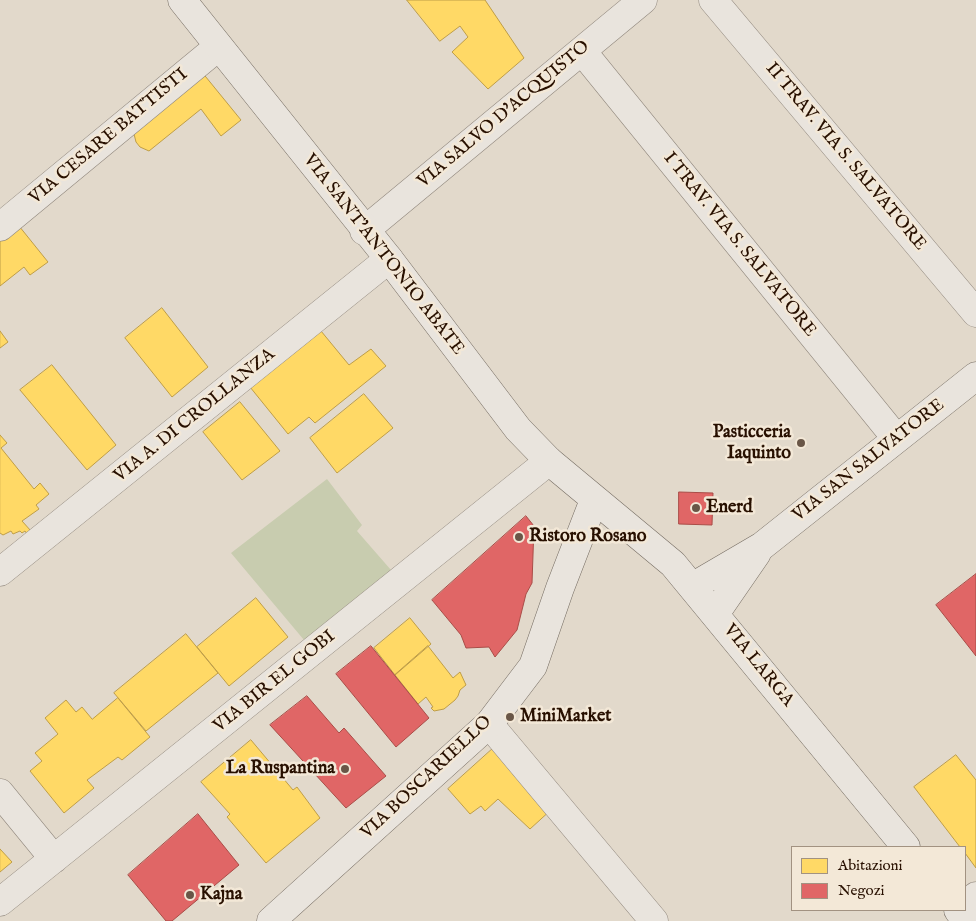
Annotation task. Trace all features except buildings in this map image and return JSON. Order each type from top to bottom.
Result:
[{"type":"street","name":"VIA SANT'ANTONIO ABATE","points":[[182,0],[364,231],[389,259],[518,429],[549,461],[594,500]]},
{"type":"street","name":"VIA SALVO D'ACQUISTO","points":[[364,231],[643,0]]},
{"type":"street","name":"II TRAV. VIA S. SALVATORE","points":[[713,0],[976,313]]},
{"type":"street","name":"VIA CESARE BATTISTI","points":[[0,227],[218,47]]},
{"type":"street","name":"I TRAV. VIA S. SALVATORE","points":[[582,51],[896,438]]},
{"type":"street","name":"VIA A. DI CROLLANZA","points":[[0,572],[389,259]]},
{"type":"street","name":"VIA SAN SALVATORE","points":[[692,588],[762,546],[976,376]]},
{"type":"street","name":"VIA BIR EL GOBI","points":[[0,902],[549,461]]},
{"type":"street","name":"VIA LARGA","points":[[594,500],[673,564],[905,846]]},
{"type":"street","name":"VIA BOSCARIELLO","points":[[271,921],[489,724],[533,666],[560,588],[594,500]]},
{"type":"street","name":"VIA SAN SALVATORE","points":[[715,614],[762,546]]},
{"type":"street","points":[[489,724],[654,921]]},
{"type":"street","points":[[0,793],[54,859]]},
{"type":"street","points":[[966,904],[976,896]]},
{"type":"green space","points":[[327,479],[362,525],[357,531],[391,570],[304,640],[231,553]]},
{"type":"place","name":"Pasticceria Iaquinto","points":[[801,443]]},
{"type":"place","name":"Enerd","points":[[696,508]]},
{"type":"place","name":"Ristoro Rosano","points":[[519,537]]},
{"type":"place","name":"MiniMarket","points":[[510,717]]},
{"type":"place","name":"La Ruspantina","points":[[345,769]]},
{"type":"place","name":"Kajna","points":[[190,895]]}]
